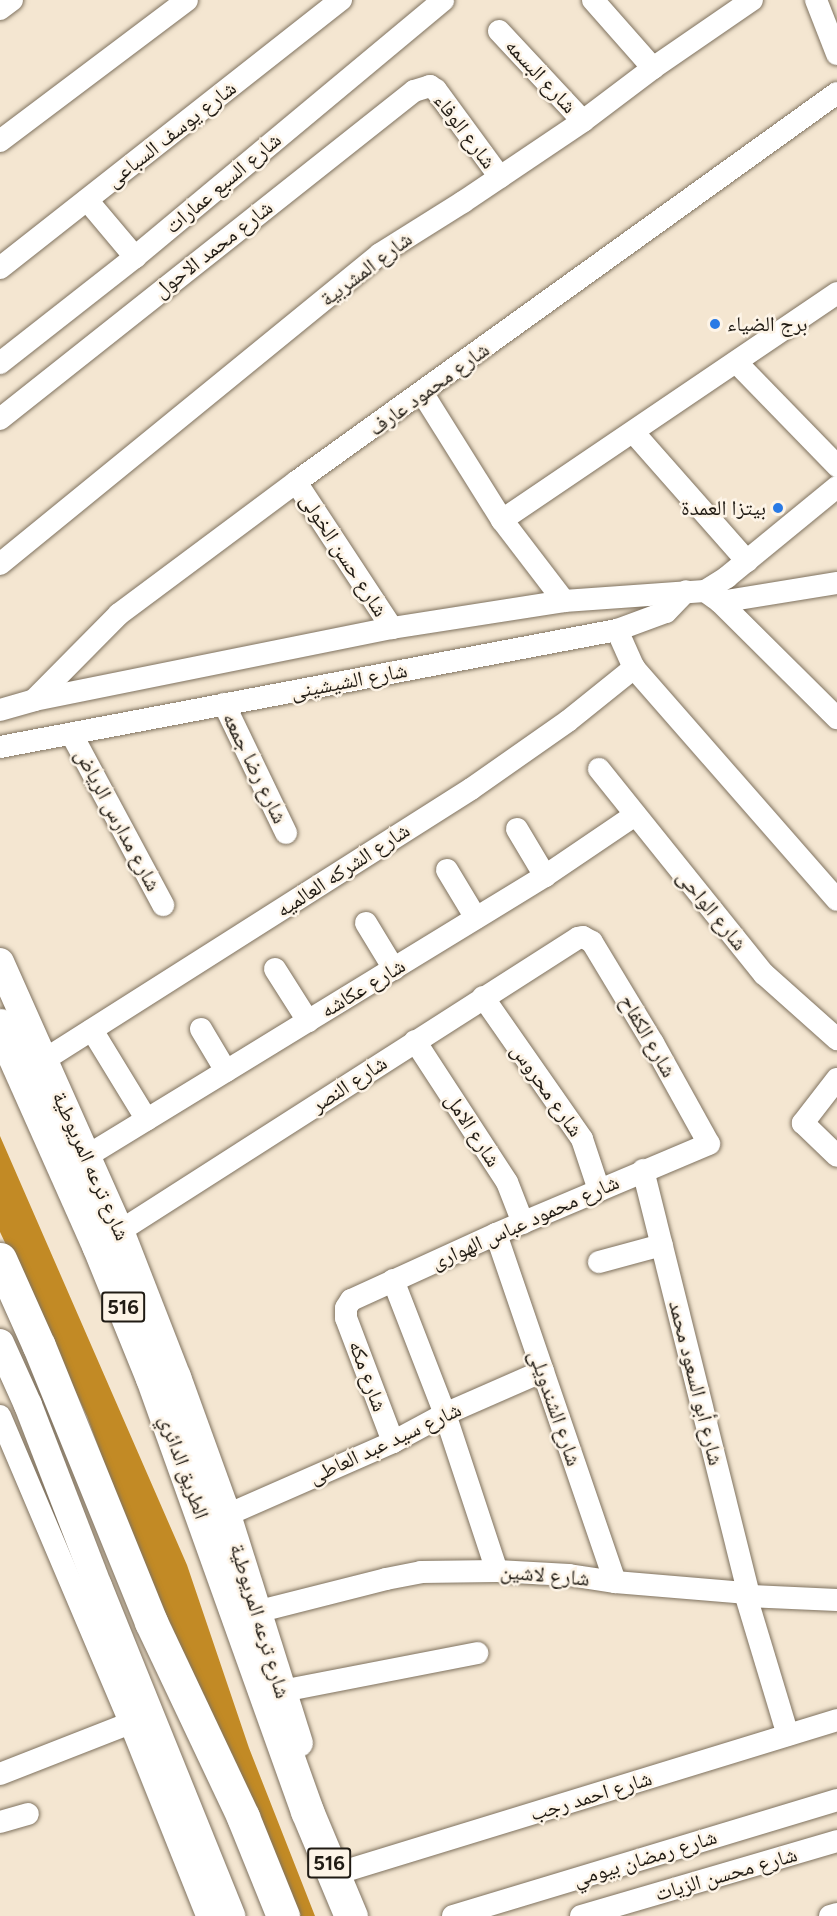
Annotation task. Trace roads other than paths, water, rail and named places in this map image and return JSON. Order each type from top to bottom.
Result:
[{"type":"highway","name":"الطريق الدائري","points":[[0,1025],[98,1245],[153,1378],[307,1811],[351,1916]]},
{"type":"highway","points":[[0,1258],[39,1346],[151,1622],[243,1817],[283,1916]]},
{"type":"main road","name":"شارع ترعه المريوطية","points":[[0,962],[120,1231],[227,1515],[317,1800],[364,1916]]},
{"type":"main road","points":[[0,1343],[28,1405],[93,1606],[231,1916]]},
{"type":"street","points":[[0,9],[12,0]]},
{"type":"street","points":[[0,141],[187,0]]},
{"type":"street","name":"شارع يوسف السباعى","points":[[0,268],[341,0]]},
{"type":"street","name":"شارع السبع عمارات","points":[[0,363],[135,257],[443,0]]},
{"type":"street","points":[[592,0],[653,68]]},
{"type":"street","name":"شارع المشربية","points":[[0,564],[380,254],[583,121],[729,7],[752,0]]},
{"type":"street","points":[[816,0],[837,54]]},
{"type":"street","name":"شارع البسمه","points":[[499,31],[583,121]]},
{"type":"street","name":"شارع الوفاء","points":[[430,86],[441,94],[500,177]]},
{"type":"street","name":"شارع محمد الاحول","points":[[0,419],[414,91],[430,86]]},
{"type":"street","name":"شارع محمود عارف","points":[[34,700],[119,614],[296,482],[423,394],[837,93]]},
{"type":"street","points":[[87,200],[135,257]]},
{"type":"street","points":[[502,520],[737,363],[837,293]]},
{"type":"street","points":[[737,363],[837,466]]},
{"type":"street","points":[[423,394],[502,520],[564,601]]},
{"type":"street","points":[[633,433],[747,561]]},
{"type":"street","name":"شارع حسن الخولى","points":[[296,482],[392,628]]},
{"type":"street","name":"شارع الشيشينى","points":[[0,747],[617,630],[704,595],[837,488]]},
{"type":"street","points":[[704,595],[837,583]]},
{"type":"street","points":[[704,595],[837,718]]},
{"type":"street","name":"شارع الشيشينى","points":[[0,710],[34,700],[392,628],[564,601],[704,595]]},
{"type":"street","points":[[617,630],[634,668],[837,900]]},
{"type":"street","name":"شارع الشركه العالميه","points":[[44,1060],[471,789],[568,721],[634,668]]},
{"type":"street","name":"شارع رضا جمعه","points":[[224,704],[286,833]]},
{"type":"street","name":"شارع مدارس الرياض","points":[[72,735],[163,905]]},
{"type":"street","name":"شارع الواحى","points":[[599,769],[769,979],[837,1039]]},
{"type":"street","name":"شارع عكاشه","points":[[87,1156],[545,876],[635,815]]},
{"type":"street","points":[[517,829],[545,876]]},
{"type":"street","points":[[447,870],[476,918]]},
{"type":"street","points":[[366,923],[394,969]]},
{"type":"street","name":"شارع النصر","points":[[120,1231],[578,938]]},
{"type":"street","name":"شارع الكفاح","points":[[578,938],[588,939],[594,946],[653,1043],[709,1144]]},
{"type":"street","points":[[275,969],[308,1021]]},
{"type":"street","name":"شارع محروس","points":[[483,997],[584,1142],[599,1190]]},
{"type":"street","points":[[201,1029],[226,1071]]},
{"type":"street","points":[[92,1030],[147,1120]]},
{"type":"street","name":"شارع الامل","points":[[415,1041],[510,1187],[523,1223]]},
{"type":"street","points":[[837,1079],[803,1123],[837,1156]]},
{"type":"street","name":"شارع محمود عباس الهوارى","points":[[346,1308],[351,1300],[393,1280],[643,1170],[709,1144]]},
{"type":"street","name":"شارع أبو السعود محمد","points":[[643,1170],[747,1594],[788,1735]]},
{"type":"street","name":"شارع الشندويلى","points":[[496,1234],[615,1582]]},
{"type":"street","points":[[599,1262],[662,1245]]},
{"type":"street","points":[[393,1280],[445,1414],[497,1571]]},
{"type":"street","name":"شارع مكه","points":[[346,1308],[346,1318],[393,1442]]},
{"type":"street","name":"شارع سيد عبد العاطى","points":[[227,1515],[393,1442],[445,1414],[543,1371]]},
{"type":"street","points":[[0,1416],[93,1606],[130,1723],[207,1916]]},
{"type":"street","name":"شارع لاشين","points":[[256,1612],[412,1574],[497,1571],[569,1575],[615,1582],[837,1600]]},
{"type":"street","points":[[282,1690],[477,1653]]},
{"type":"street","name":"شارع احمد رجب","points":[[345,1871],[837,1720]]},
{"type":"street","points":[[0,1774],[130,1723]]},
{"type":"street","name":"شارع رمضان بيومي","points":[[453,1916],[837,1800]]},
{"type":"street","points":[[0,1822],[28,1814]]},
{"type":"street","name":"شارع محسن الزيات","points":[[581,1916],[837,1841]]},
{"type":"street","points":[[830,1916],[837,1914]]},
{"type":"place","name":"برج الضياء","points":[[715,324]]},
{"type":"place","name":"بيتزا العمدة","points":[[778,508]]}]
